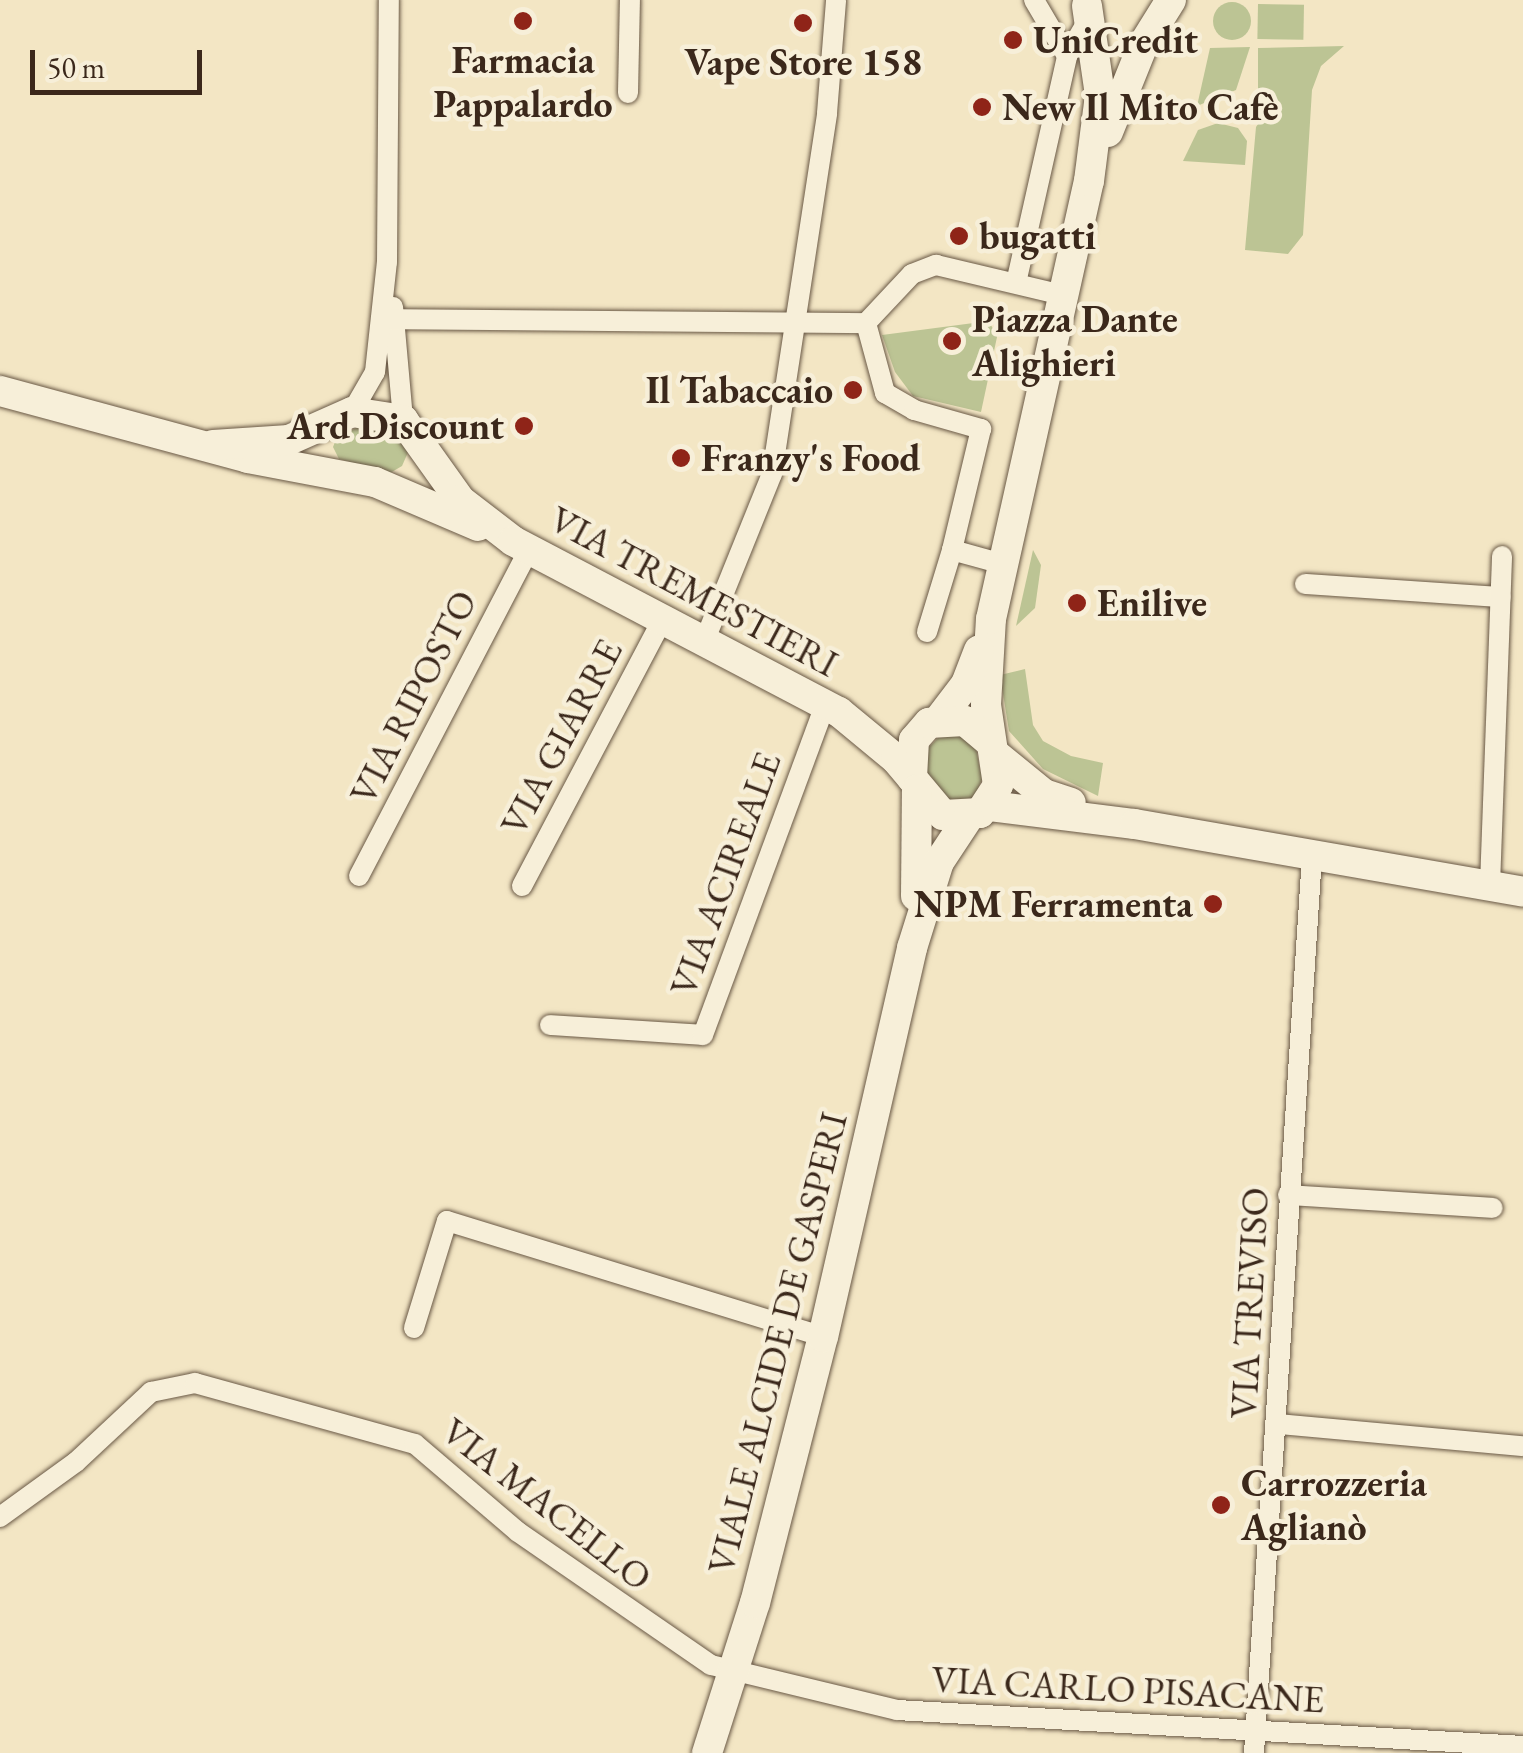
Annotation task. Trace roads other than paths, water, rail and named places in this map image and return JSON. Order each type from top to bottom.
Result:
[{"type":"main road","points":[[1088,7],[1121,28],[1169,7]]},
{"type":"main road","points":[[912,948],[914,740],[966,684],[991,619],[1089,181],[1100,95],[1088,7]]},
{"type":"main road","points":[[1089,181],[1169,7]]},
{"type":"main road","points":[[0,391],[363,480],[405,474],[409,428]]},
{"type":"main road","points":[[341,418],[321,434],[320,456],[363,480],[521,546]]},
{"type":"main road","points":[[213,445],[266,445],[341,418],[409,428],[460,500],[521,546]]},
{"type":"main road","name":"VIA TREMESTIERI","points":[[521,546],[832,708]]},
{"type":"main road","points":[[912,948],[939,862],[998,786],[992,747],[991,619]]},
{"type":"main road","points":[[832,708],[942,815],[979,812],[1135,824],[1523,892]]},
{"type":"main road","points":[[832,708],[882,725],[965,721],[1044,794],[1135,824]]},
{"type":"main road","name":"VIALE ALCIDE DE GASPERI","points":[[708,1753],[734,1671],[823,1337],[912,948]]},
{"type":"street","points":[[389,0],[388,319],[409,428]]},
{"type":"street","points":[[628,94],[630,0]]},
{"type":"street","points":[[704,642],[772,474],[827,113],[836,0]]},
{"type":"street","points":[[1034,0],[1067,56]]},
{"type":"street","points":[[1016,284],[1067,56],[1088,7]]},
{"type":"street","points":[[388,319],[857,323],[912,274],[936,265],[1064,295]]},
{"type":"street","points":[[341,418],[374,372],[388,319]]},
{"type":"street","points":[[857,323],[886,393],[914,410],[981,428],[952,550],[926,632]]},
{"type":"street","name":"VIA RIPOSTO","points":[[359,876],[521,546]]},
{"type":"street","points":[[952,550],[1004,564]]},
{"type":"street","points":[[1490,885],[1502,556]]},
{"type":"street","points":[[1305,584],[1500,597]]},
{"type":"street","name":"VIA GIARRE","points":[[522,886],[662,620]]},
{"type":"street","name":"VIA ACIREALE","points":[[550,1025],[704,1035],[832,708]]},
{"type":"street","name":"VIA TREVISO","points":[[1255,1742],[1279,1424],[1288,1195],[1312,856]]},
{"type":"street","points":[[1288,1195],[1493,1208]]},
{"type":"street","points":[[414,1328],[447,1221],[823,1337]]},
{"type":"street","name":"VIA MACELLO","points":[[0,1517],[76,1462],[151,1392],[195,1383],[415,1444],[518,1532],[655,1631],[711,1665],[734,1671]]},
{"type":"street","points":[[1279,1424],[1523,1446]]},
{"type":"street","name":"VIA CARLO PISACANE","points":[[734,1671],[897,1710],[1255,1742],[1523,1746]]},
{"type":"place","name":"Farmacia Pappalardo","points":[[523,21]]},
{"type":"place","name":"Vape Store 158","points":[[803,23]]},
{"type":"place","name":"UniCredit","points":[[1013,40]]},
{"type":"place","name":"New Il Mito Cafè","points":[[982,107]]},
{"type":"place","name":"bugatti","points":[[959,236]]},
{"type":"place","name":"Piazza Dante Alighieri","points":[[952,341]]},
{"type":"place","name":"Il Tabaccaio","points":[[853,390]]},
{"type":"place","name":"Ard Discount","points":[[524,426]]},
{"type":"place","name":"Franzy's Food","points":[[681,458]]},
{"type":"place","name":"Enilive","points":[[1077,603]]},
{"type":"place","name":"NPM Ferramenta","points":[[1213,904]]},
{"type":"place","name":"Carrozzeria Aglianò","points":[[1221,1505]]}]
